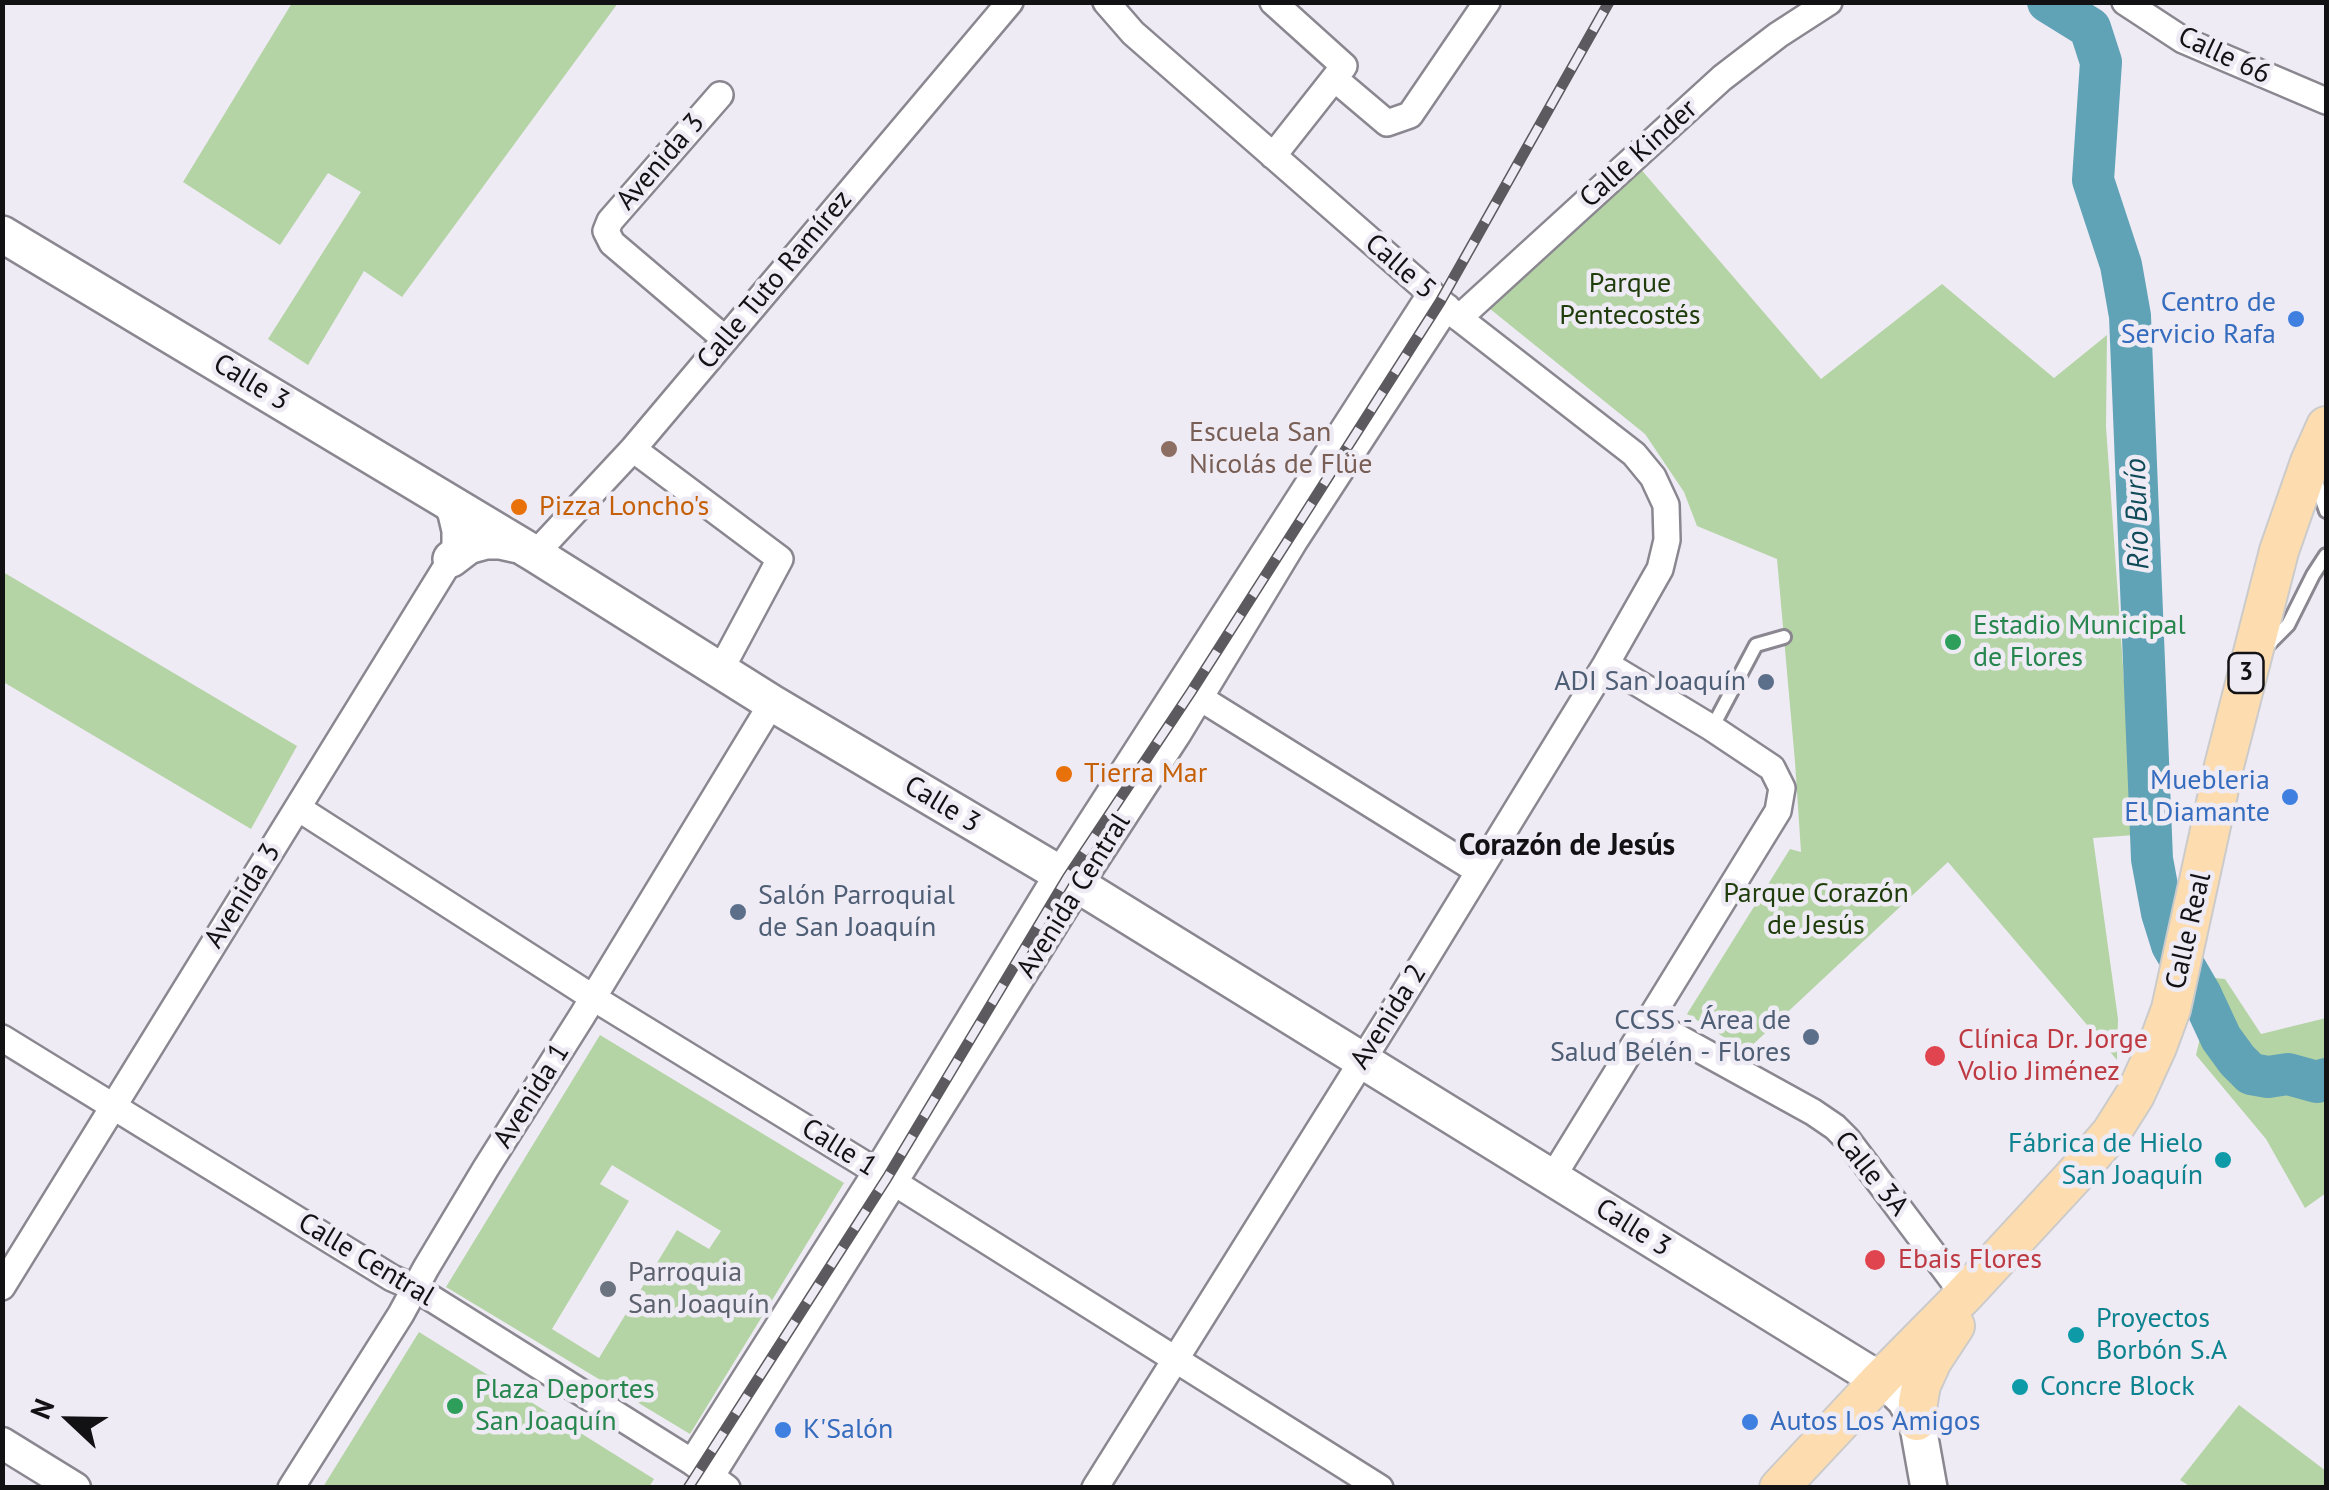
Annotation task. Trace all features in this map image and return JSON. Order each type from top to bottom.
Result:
[{"type":"main road","name":"Calle 3","points":[[2,234],[444,499],[1880,1380],[1905,1400],[1917,1421]]},
{"type":"main road","name":"Calle Real","points":[[1779,1488],[1964,1296],[2111,1133],[2135,1094],[2158,1048],[2171,1009],[2249,663],[2279,551],[2318,467],[2326,426]]},
{"type":"main road","points":[[450,559],[468,546],[486,542],[500,541],[527,550]]},
{"type":"main road","points":[[1929,1488],[1917,1421],[1918,1402],[1932,1361],[1961,1315],[1964,1296]]},
{"type":"street","name":"Calle Tuto Ramírez","points":[[527,550],[633,448],[1010,2]]},
{"type":"street","name":"Calle 5","points":[[1106,2],[1132,33],[1446,306],[1634,454],[1653,477],[1666,505],[1667,540]]},
{"type":"street","points":[[1272,2],[1344,66],[1273,156]]},
{"type":"street","points":[[1335,80],[1387,123],[1410,116],[1488,2]]},
{"type":"street","name":"Calle Kinder","points":[[1446,306],[1722,78],[1830,2]]},
{"type":"street","name":"Calle 66","points":[[2125,2],[2184,40],[2326,101]]},
{"type":"street","name":"Avenida 3","points":[[720,95],[610,221],[606,232],[612,243],[725,339]]},
{"type":"street","name":"Avenida Central","points":[[709,1478],[1068,880],[1446,306]]},
{"type":"street","points":[[633,448],[780,558],[720,670]]},
{"type":"street","points":[[444,499],[456,531],[450,559]]},
{"type":"street","name":"Avenida 2","points":[[1096,1488],[1606,664],[1660,570],[1667,540]]},
{"type":"street","name":"Avenida 3","points":[[2,1287],[450,559]]},
{"type":"street","points":[[1552,1178],[1778,811],[1782,788],[1772,768],[1606,664]]},
{"type":"street","points":[[1190,691],[1478,871]]},
{"type":"street","name":"Avenida 1","points":[[290,1488],[401,1314],[772,703]]},
{"type":"street","name":"Calle 1","points":[[298,808],[592,997],[1380,1488]]},
{"type":"street","name":"Calle 3A","points":[[1650,1022],[1835,1127],[1964,1296]]},
{"type":"street","name":"Calle Central","points":[[2,1038],[414,1288],[709,1478]]},
{"type":"street","points":[[2,1443],[75,1488]]},
{"type":"lane","points":[[2318,467],[2326,511]]},
{"type":"lane","points":[[2249,663],[2288,626],[2326,555]]},
{"type":"lane","points":[[1712,728],[1756,646],[1784,637]]},
{"type":"green space","points":[[292,3],[618,3],[402,297],[364,271],[308,365],[268,339],[361,192],[328,173],[280,245],[183,182]]},
{"type":"green space","points":[[1639,167],[1821,379],[1942,284],[2054,378],[2107,335],[2106,427],[2135,835],[2093,838],[2118,1019],[2117,1060],[1948,862],[1746,1051],[1687,1014],[1790,849],[1801,852],[1777,559],[1697,526],[1684,492],[1645,434],[1479,300]]},
{"type":"green space","points":[[3,572],[297,746],[251,829],[5,683],[3,687]]},
{"type":"green space","points":[[2214,978],[2225,979],[2261,1034],[2326,1018],[2326,1193],[2305,1208],[2266,1139],[2196,1055]]},
{"type":"green space","points":[[600,1035],[844,1183],[690,1434],[446,1287]],"holes":[[[612,1165],[721,1231],[709,1249],[677,1230],[599,1358],[552,1329],[629,1201],[600,1184]]]},
{"type":"green space","name":"Plaza Deportes San Joaquín","points":[[419,1332],[654,1479],[649,1487],[323,1487]]},
{"type":"green space","points":[[2239,1405],[2326,1471],[2326,1487],[2191,1487],[2180,1480]]},
{"type":"waterway","name":"Río Burío","points":[[2048,2],[2090,28],[2101,62],[2093,180],[2121,265],[2130,316],[2152,859],[2162,913],[2172,945],[2221,1038],[2237,1060],[2251,1074],[2288,1074],[2317,1082],[2326,1079]]},
{"type":"railway","points":[[688,1488],[887,1178],[1067,878],[1440,302],[1609,2]]},
{"type":"place","name":"Centro de Servicio Rafa","points":[[2296,319]]},
{"type":"place","name":"Escuela San Nicolás de Flüe","points":[[1169,449]]},
{"type":"place","name":"Pizza Loncho's","points":[[519,507]]},
{"type":"place","name":"Estadio Municipal de Flores","points":[[1953,642]]},
{"type":"place","name":"ADI San Joaquín","points":[[1766,682]]},
{"type":"place","name":"Tierra Mar","points":[[1064,774]]},
{"type":"place","name":"Muebleria El Diamante","points":[[2290,797]]},
{"type":"place","name":"Salón Parroquial de San Joaquín","points":[[738,912]]},
{"type":"place","name":"CCSS - Área de Salud Belén - Flores","points":[[1811,1037]]},
{"type":"place","name":"Clínica Dr. Jorge Volio Jiménez","points":[[1935,1056]]},
{"type":"place","name":"Fábrica de Hielo San Joaquín","points":[[2223,1160]]},
{"type":"place","name":"Ebais Flores","points":[[1875,1260]]},
{"type":"place","name":"Parroquia San Joaquín","points":[[608,1289]]},
{"type":"place","name":"Proyectos Borbón S.A","points":[[2076,1335]]},
{"type":"place","name":"Concre Block","points":[[2020,1387]]},
{"type":"place","name":"Plaza Deportes San Joaquín","points":[[455,1406]]},
{"type":"place","name":"Autos Los Amigos","points":[[1750,1422]]},
{"type":"place","name":"K'Salón","points":[[783,1430]]},
{"type":"district","name":"Corazón de Jesús","points":[[1567,846]]},
{"type":"park label","name":"Parque Pentecostés","points":[[1630,300]]},
{"type":"park label","name":"Parque Corazón de Jesús","points":[[1816,910]]}]
